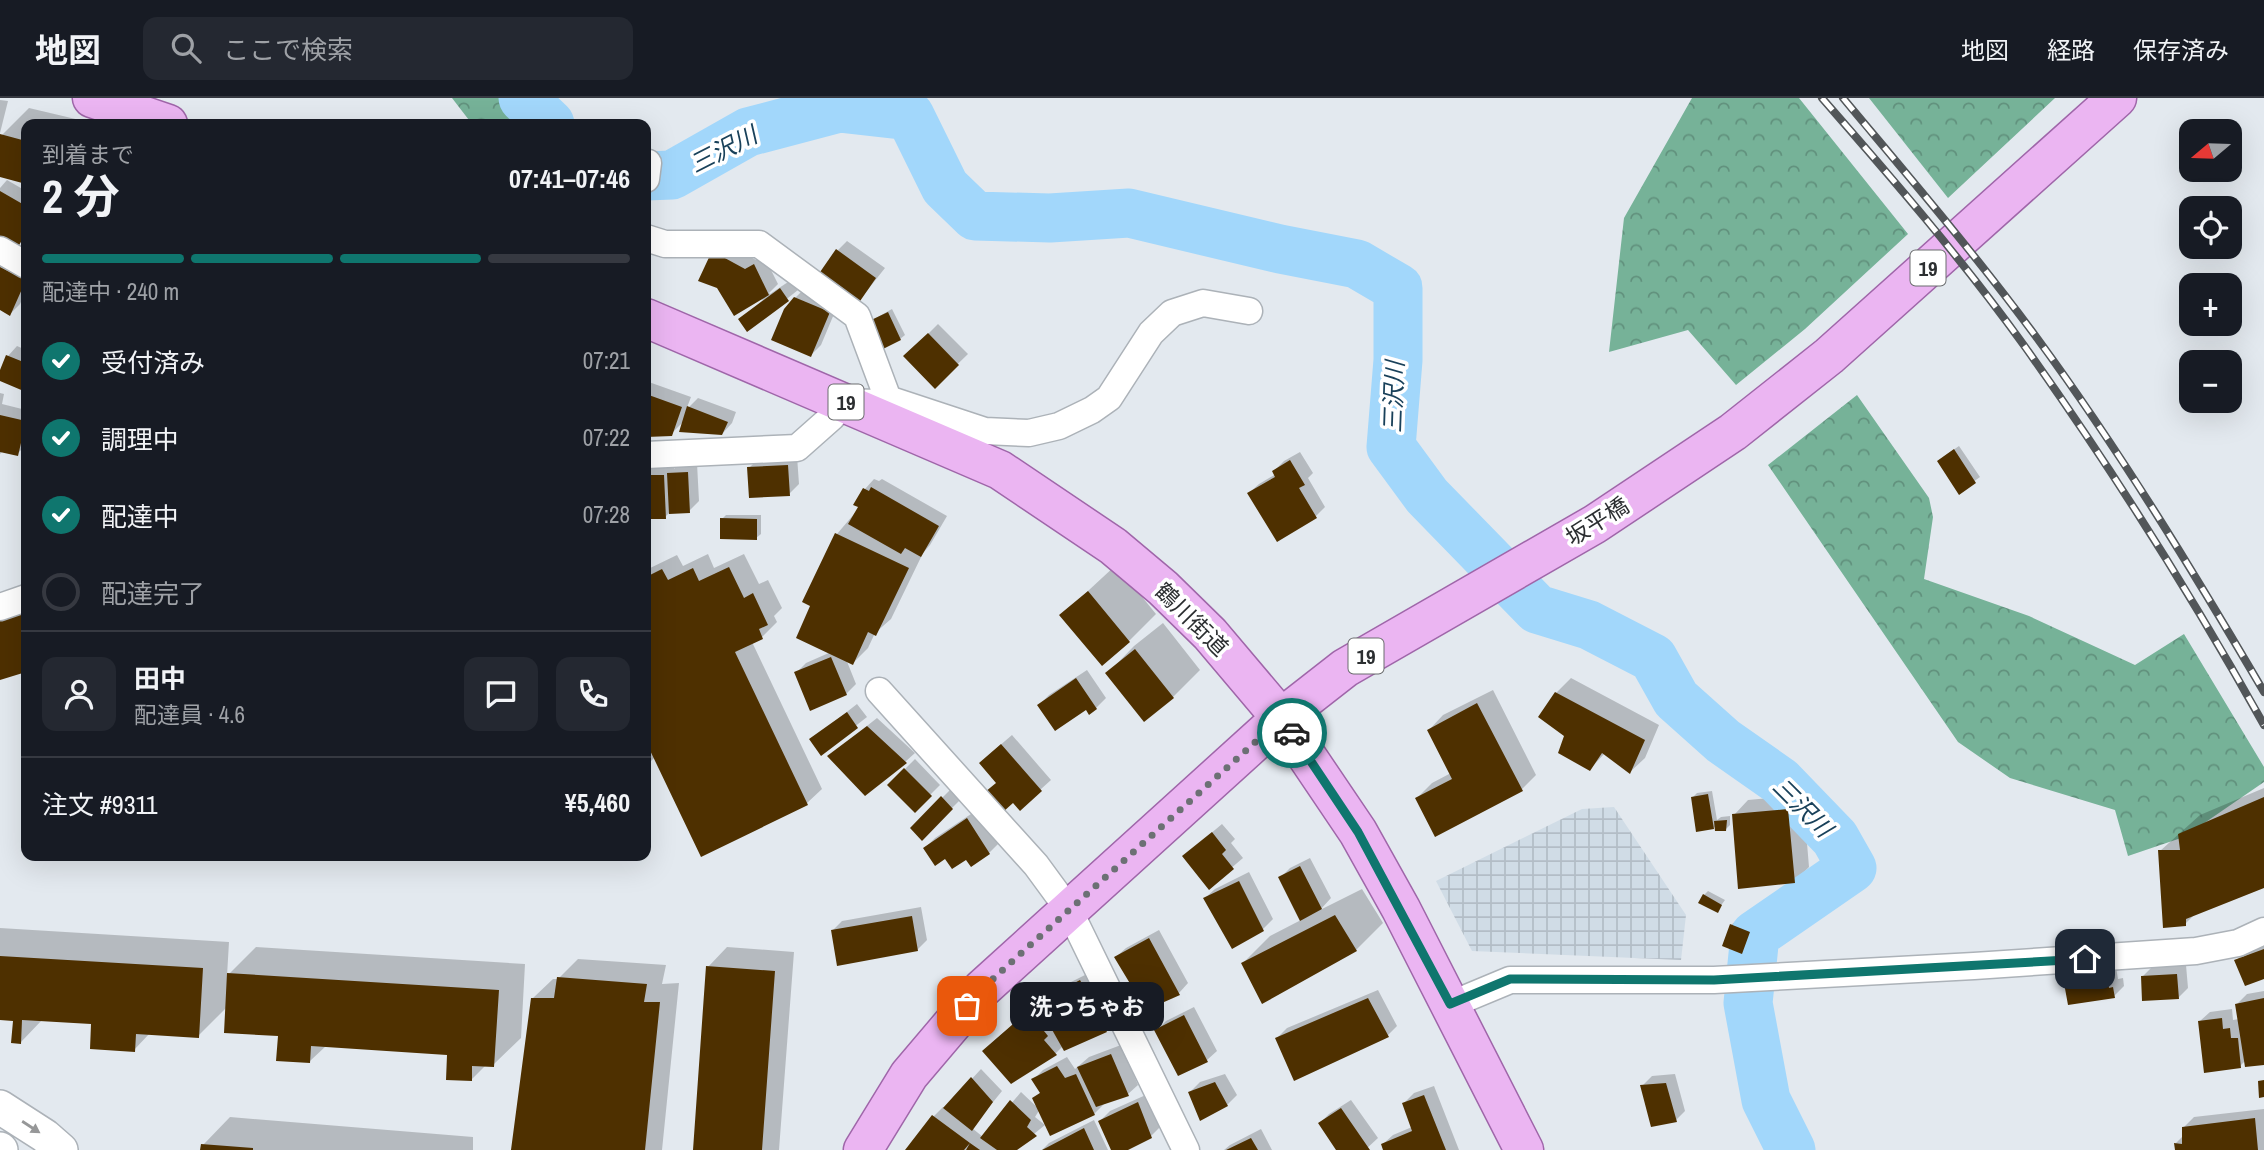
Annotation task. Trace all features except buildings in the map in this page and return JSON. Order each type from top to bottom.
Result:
[{"type":"main road","points":[[92,98],[153,119]]},
{"type":"main road","name":"坂平橋","points":[[1282,718],[1345,668],[1595,524],[1733,432],[1829,356],[2118,98]]},
{"type":"main road","name":"鶴川街道","points":[[651,320],[1000,470],[1113,546],[1163,588],[1210,634],[1282,718],[1358,832],[1450,1004],[1517,1148]]},
{"type":"main road","name":"19","points":[[866,1149],[909,1075],[974,998],[1282,718]]},
{"type":"street","points":[[651,240],[665,244],[759,244],[857,316],[888,399]]},
{"type":"street","points":[[0,250],[21,262]]},
{"type":"street","points":[[651,455],[797,448],[832,417],[844,402],[877,403],[888,399],[985,431],[1029,433],[1059,426],[1092,410],[1109,398],[1151,333],[1172,313],[1203,303],[1249,311]]},
{"type":"street","points":[[0,607],[21,600]]},
{"type":"street","points":[[879,691],[1037,865],[1069,910],[1186,1150]]},
{"type":"street","points":[[1450,1004],[1510,979],[1714,980],[1794,977],[2196,951],[2238,943],[2264,931]]},
{"type":"street","points":[[0,1107],[45,1136],[61,1150]]},
{"type":"shaded area","points":[[1614,807],[1686,915],[1681,960],[1472,951],[1436,881],[1582,809]]},
{"type":"green space","points":[[452,98],[506,98],[521,119],[468,119]]},
{"type":"green space","points":[[1692,98],[1799,98],[1908,234],[1805,329],[1736,385],[1688,330],[1609,352],[1624,218]]},
{"type":"green space","points":[[1869,98],[2055,98],[1948,198]]},
{"type":"green space","points":[[1857,395],[1929,498],[1933,517],[1924,579],[2029,616],[2135,665],[2184,634],[2264,767],[2264,782],[2184,837],[2128,856],[2115,810],[2010,778],[1958,742],[1768,465]]},
{"type":"waterway","name":"三沢川","points":[[523,98],[545,119]]},
{"type":"waterway","name":"三沢川","points":[[651,176],[672,175],[748,132],[839,108],[910,116],[945,187],[975,216],[1050,218],[1129,213],[1280,249],[1357,264],[1398,288],[1398,360],[1391,447],[1427,496],[1537,609],[1589,625],[1653,658],[1676,699],[1723,741],[1780,781],[1835,838],[1852,868],[1755,935],[1748,1003],[1766,1100],[1791,1150]]},
{"type":"railway","points":[[1822,98],[1951,249],[2023,344],[2149,531],[2264,725]]},
{"type":"railway","points":[[1843,98],[1942,216],[2068,381],[2155,512],[2264,692]]},
{"type":"way so far","points":[[967,1006],[982,989],[1282,718],[1292,733]]},
{"type":"place","name":"洗っちゃお","points":[[967,1006]]},
{"type":"route","points":[[1292,733],[1358,832],[1450,1004],[1510,979],[1714,980],[2085,959]]}]
